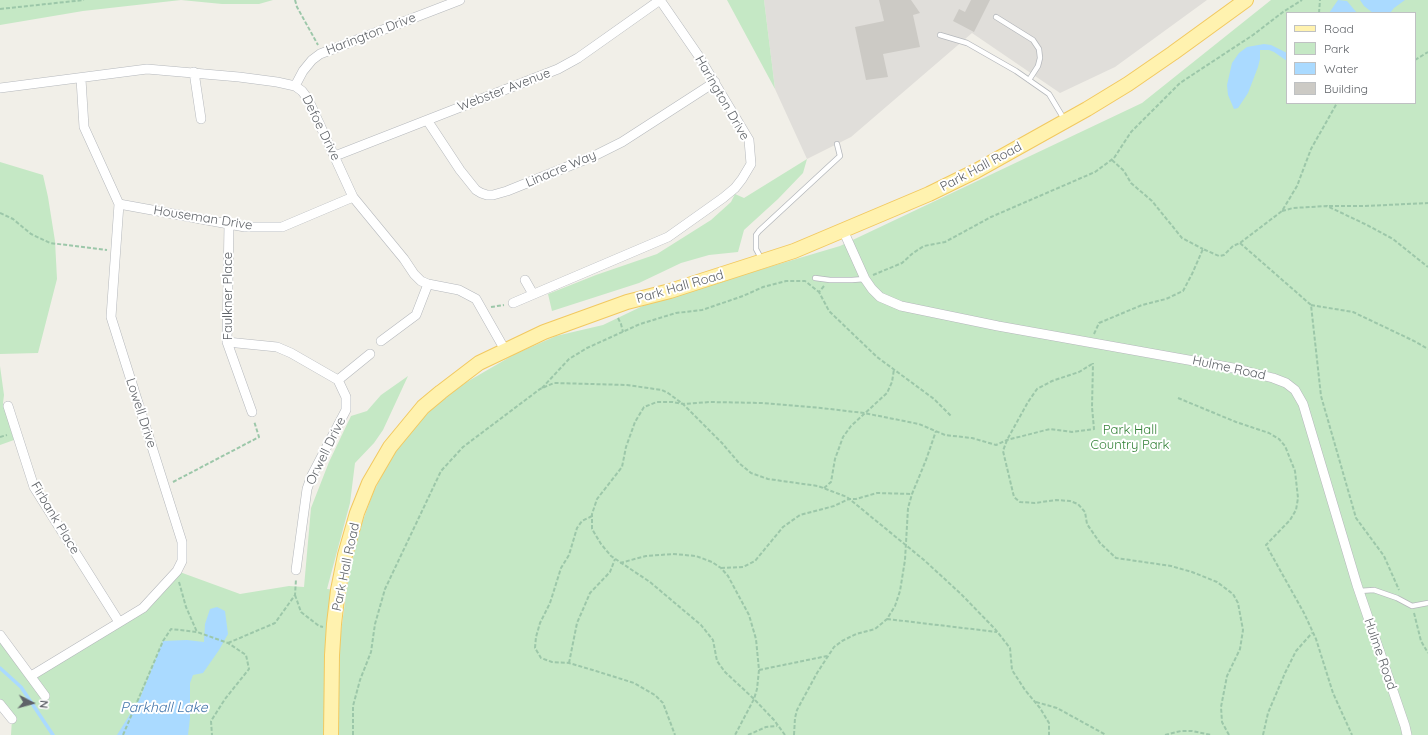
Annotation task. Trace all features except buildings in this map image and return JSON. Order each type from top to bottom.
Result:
[{"type":"main road","name":"Park Hall Road","points":[[331,735],[334,630],[338,590],[345,555],[357,513],[369,483],[390,447],[423,407],[441,392],[479,363],[544,332],[612,307],[670,291],[794,251],[929,194],[976,171],[1065,122],[1128,84],[1246,0]]},
{"type":"street","name":"Harington Drive","points":[[295,86],[303,71],[312,60],[323,53],[460,0]]},
{"type":"street","name":"Harington Drive","points":[[513,303],[668,237],[735,188],[751,164],[749,140],[698,55],[660,0]]},
{"type":"street","name":"Webster Avenue","points":[[335,156],[558,69],[578,58],[660,0]]},
{"type":"street","name":"Defoe Drive","points":[[0,88],[80,79],[147,69],[194,72],[271,81],[295,86],[302,91],[308,99],[354,197],[404,259],[414,274],[421,281],[428,284],[459,290],[476,299],[505,350]]},
{"type":"street","points":[[194,72],[201,119]]},
{"type":"street","name":"Lowell Drive","points":[[31,676],[143,608],[177,571],[182,561],[182,542],[111,317],[120,204],[84,127],[80,79]]},
{"type":"street","name":"Linacre Way","points":[[427,120],[460,170],[476,190],[487,195],[493,195],[507,192],[594,156],[622,142],[715,82]]},
{"type":"street","name":"Houseman Drive","points":[[120,204],[245,227],[282,227],[354,197]]},
{"type":"street","name":"Faulkner Place","points":[[229,224],[227,342],[252,412]]},
{"type":"street","name":"Hulme Road","points":[[843,230],[865,279],[880,297],[900,306],[1233,368],[1273,378],[1286,383],[1295,390],[1303,404],[1359,591],[1407,735]]},
{"type":"street","points":[[525,280],[533,294]]},
{"type":"street","points":[[380,341],[416,315],[428,284]]},
{"type":"street","points":[[227,342],[277,347],[291,353],[338,380],[370,354]]},
{"type":"street","name":"Orwell Drive","points":[[296,570],[307,489],[312,475],[346,410],[346,398],[338,380]]},
{"type":"street","name":"Firbank Place","points":[[8,406],[34,487],[119,622]]},
{"type":"street","points":[[0,635],[45,696]]},
{"type":"street","points":[[0,704],[12,719]]},
{"type":"lane","points":[[996,17],[1033,40],[1039,49],[1039,62],[1029,80]]},
{"type":"lane","points":[[940,35],[966,43],[1029,80],[1049,94],[1065,122]]},
{"type":"lane","points":[[763,262],[756,249],[756,235],[840,156],[837,144]]},
{"type":"lane","points":[[815,278],[830,280],[865,279]]},
{"type":"lane","points":[[1359,591],[1374,590],[1412,606],[1428,603]]},
{"type":"path","points":[[0,9],[84,0]]},
{"type":"path","points":[[295,0],[323,53]]},
{"type":"path","points":[[865,279],[902,263],[924,246],[945,242],[991,217],[1095,172],[1112,160],[1131,132],[1180,83],[1247,39],[1282,12],[1302,0]]},
{"type":"path","points":[[1319,12],[1320,0]]},
{"type":"path","points":[[1416,59],[1428,52]]},
{"type":"path","points":[[1112,160],[1124,171],[1131,184],[1152,201],[1182,238],[1219,256],[1224,255],[1233,246],[1240,243],[1282,211],[1297,186],[1311,149],[1337,104]]},
{"type":"path","points":[[1282,211],[1293,208],[1327,206],[1428,203]]},
{"type":"path","points":[[1327,206],[1393,239],[1428,267]]},
{"type":"path","points":[[0,213],[13,219],[31,234],[50,243],[116,251]]},
{"type":"path","points":[[1240,243],[1310,305],[1353,312],[1414,341],[1428,350]]},
{"type":"path","points":[[1089,342],[1099,323],[1183,292],[1203,249]]},
{"type":"path","points":[[819,292],[830,280]]},
{"type":"path","points":[[353,735],[353,706],[360,680],[371,652],[375,624],[385,589],[440,471],[463,447],[540,389],[569,359],[587,348],[640,324],[676,313],[702,310],[743,296],[763,286],[786,281],[805,281],[819,292],[829,310],[877,357],[934,399],[951,416]]},
{"type":"path","points":[[482,309],[513,303]]},
{"type":"path","points":[[1310,305],[1321,396],[1356,518],[1384,556],[1404,602]]},
{"type":"path","points":[[785,735],[774,720],[754,699],[724,672],[717,661],[713,640],[701,625],[650,582],[615,559],[601,544],[592,529],[592,516],[597,499],[622,467],[626,447],[635,422],[644,407],[657,402],[673,402],[683,404],[710,402],[763,403],[822,408],[919,424],[945,435],[972,438],[996,445],[1007,440],[1050,429],[1072,432],[1094,429],[1092,407],[1093,363],[1079,372],[1052,381],[1037,389],[1028,402],[1007,440],[1003,451],[1014,497],[1020,502],[1035,503],[1056,500],[1070,501],[1078,504],[1085,512],[1087,524],[1100,543],[1116,558],[1171,566],[1192,572],[1217,582],[1233,594],[1238,603],[1243,630],[1240,649],[1227,676],[1221,707],[1222,722],[1229,735]]},
{"type":"path","points":[[824,488],[831,482],[835,458],[843,437],[851,426],[887,393],[892,382],[894,369]]},
{"type":"path","points":[[540,389],[554,383],[627,385],[662,390],[683,404],[722,443],[739,464],[751,473],[768,479],[789,481],[824,488],[850,499],[888,532],[906,545],[961,594],[997,632],[1010,648],[1012,670],[1049,723],[1049,735]]},
{"type":"path","points":[[1178,398],[1236,422],[1270,433],[1279,439],[1285,446],[1296,471],[1298,498],[1296,510],[1290,520],[1266,545],[1294,593],[1316,639],[1333,693],[1352,735]]},
{"type":"path","points":[[165,487],[258,437],[252,412]]},
{"type":"path","points":[[794,735],[797,710],[817,673],[834,647],[856,634],[875,629],[887,619],[895,606],[900,591],[906,545],[908,508],[936,431]]},
{"type":"path","points":[[721,568],[744,567],[755,561],[784,527],[800,515],[834,506],[850,499],[886,492],[912,494]]},
{"type":"path","points":[[592,516],[582,521],[577,528],[569,555],[561,568],[550,603],[540,623],[536,636],[535,648],[541,658],[552,662],[569,663],[634,683],[654,695],[663,703],[675,735]]},
{"type":"path","points":[[620,563],[646,556],[673,554],[696,556],[712,562],[721,568],[728,576],[749,615],[756,639],[759,670],[757,689],[754,699],[735,735]]},
{"type":"path","points":[[569,663],[577,623],[590,593],[610,572],[615,559]]},
{"type":"path","points":[[296,570],[295,595],[301,612],[319,626],[334,630]]},
{"type":"path","points":[[177,576],[186,607],[197,632]]},
{"type":"path","points":[[228,643],[275,622],[295,595]]},
{"type":"path","points":[[1412,606],[1421,641],[1428,653]]},
{"type":"path","points":[[887,619],[997,632]]},
{"type":"path","points":[[123,735],[163,641],[171,629],[197,632],[228,643],[246,655],[249,669],[225,699],[211,721],[212,735]]},
{"type":"path","points":[[1263,735],[1268,713],[1285,672],[1296,651],[1312,632]]},
{"type":"path","points":[[759,670],[828,655]]},
{"type":"path","points":[[1035,702],[1057,708],[1106,735]]},
{"type":"path","points":[[748,735],[766,727],[777,726]]},
{"type":"path","points":[[1165,735],[1181,731],[1192,731],[1211,735]]},
{"type":"shaded area","points":[[764,0],[1207,0],[1115,67],[1060,93],[972,33],[851,137],[807,159],[775,89]]},
{"type":"green space","points":[[0,0],[181,0],[83,11],[0,25]]},
{"type":"green space","points":[[181,0],[273,0],[259,4],[222,4]]},
{"type":"green space","points":[[727,0],[764,0],[775,89]]},
{"type":"green space","name":"Park Hall Country Park","points":[[1271,0],[1428,0],[1428,735],[339,735],[338,654],[348,580],[358,534],[373,493],[389,461],[412,429],[437,404],[465,383],[515,354],[556,336],[603,325],[651,302],[840,246],[1142,103]]},
{"type":"green space","points":[[807,159],[803,173],[778,199],[744,230],[738,252],[709,255],[681,263],[639,283],[552,311],[548,294],[596,275],[657,254],[711,220],[731,202],[735,194],[744,198]]},
{"type":"green space","points":[[0,162],[43,175],[48,197],[55,241],[57,279],[38,353],[0,354]]},
{"type":"green space","points":[[0,366],[4,395],[3,403],[14,440],[0,445]]},
{"type":"green space","points":[[408,376],[383,430],[374,443],[355,463],[350,503],[327,589],[338,590],[331,735],[11,735],[12,719],[0,704],[0,635],[31,676],[143,608],[177,571],[240,594],[289,586],[304,587],[311,508],[329,462],[351,416],[367,411],[381,395]]},
{"type":"water","points":[[1338,0],[1347,1],[1356,12],[1330,12]]},
{"type":"water","points":[[1360,0],[1405,0],[1391,12],[1372,12],[1364,6]]},
{"type":"water","points":[[1264,44],[1271,45],[1286,52],[1286,60],[1269,50],[1260,50],[1258,67],[1248,93],[1238,108],[1234,109],[1228,95],[1227,85],[1232,63],[1239,53],[1247,47]]},
{"type":"water","name":"Parkhall Lake","points":[[217,607],[225,611],[228,634],[203,673],[193,675],[190,683],[190,718],[188,735],[117,735],[140,698],[163,641],[187,640],[204,642],[205,624],[210,609]]},
{"type":"waterway","points":[[0,668],[21,687],[53,735]]}]
